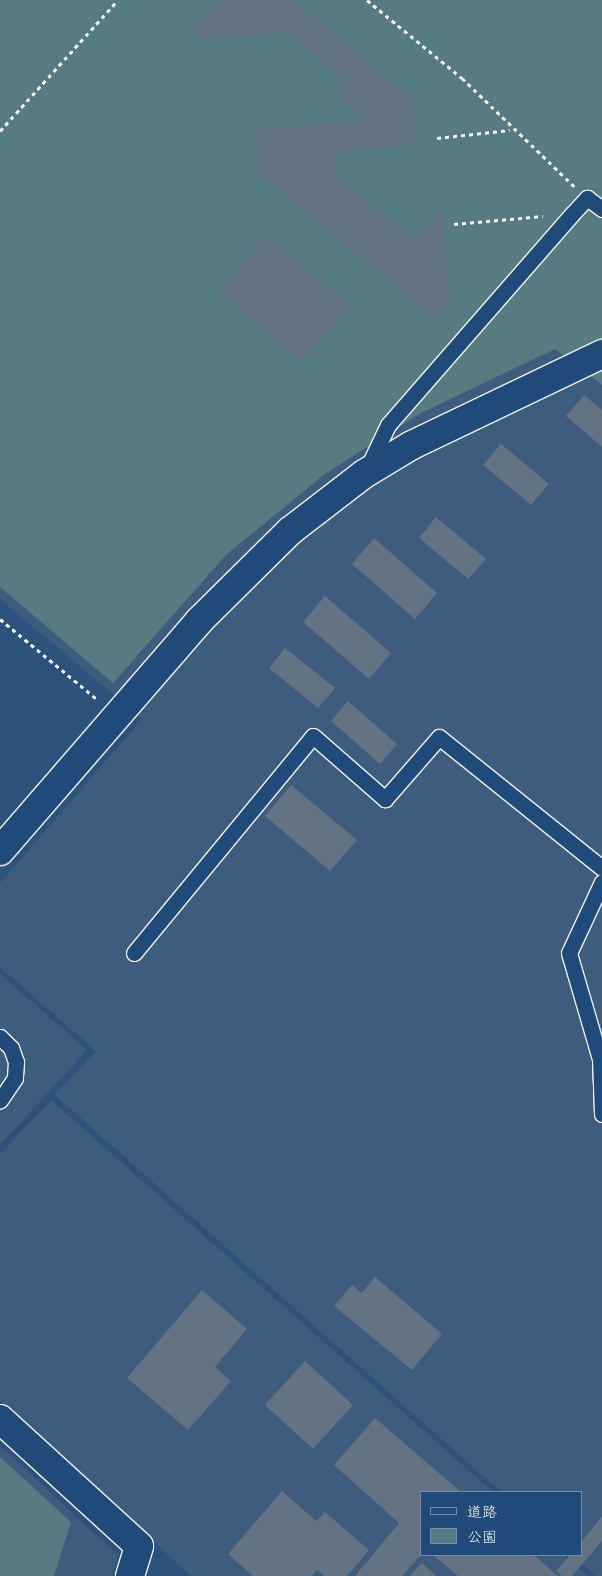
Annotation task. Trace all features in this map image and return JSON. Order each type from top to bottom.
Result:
[{"type":"street","points":[[0,851],[255,562],[364,474],[412,445],[602,354]]},
{"type":"street","points":[[0,1419],[139,1546],[130,1576]]},
{"type":"lane","points":[[364,474],[388,426],[573,213],[587,198],[602,209]]},
{"type":"lane","points":[[134,954],[313,736],[385,799],[439,737],[602,868]]},
{"type":"lane","points":[[602,882],[570,953],[600,1059],[602,1114]]},
{"type":"lane","points":[[0,1037],[11,1048],[16,1062],[15,1078],[0,1100]]},
{"type":"path","points":[[0,131],[118,0]]},
{"type":"path","points":[[367,0],[447,65],[510,130],[587,198]]},
{"type":"path","points":[[437,138],[510,130]]},
{"type":"path","points":[[454,224],[573,213]]},
{"type":"path","points":[[0,619],[118,716]]},
{"type":"shaded area","points":[[0,0],[602,0],[602,1576],[595,1576],[573,1556],[582,1556],[582,1491],[500,1491],[55,1095],[96,1051],[0,967],[0,883],[142,719],[0,599]]},
{"type":"shaded area","points":[[0,974],[87,1050],[0,1145]]},
{"type":"shaded area","points":[[51,1100],[492,1491],[420,1491],[420,1556],[565,1556],[588,1576],[191,1576],[0,1401],[0,1154]]},
{"type":"shaded area","points":[[0,1446],[118,1555],[112,1576],[0,1576]]},
{"type":"green space","points":[[0,0],[602,0],[602,385],[555,349],[419,414],[325,474],[226,555],[113,683],[0,587]]},
{"type":"green space","points":[[0,1457],[71,1522],[54,1576],[0,1576]]},
{"type":"building","points":[[220,0],[292,0],[413,99],[416,144],[335,152],[338,178],[415,241],[442,211],[450,301],[434,318],[259,173],[257,130],[367,120],[343,99],[343,78],[289,32],[201,40],[194,31]]},
{"type":"building","points":[[266,235],[350,306],[302,362],[218,291]]},
{"type":"building","points":[[584,395],[602,410],[602,447],[566,416]]},
{"type":"building","points":[[501,444],[549,484],[531,505],[483,465]]},
{"type":"building","points":[[436,517],[486,559],[468,579],[419,538]]},
{"type":"building","points":[[374,538],[437,593],[415,619],[352,564]]},
{"type":"building","points":[[325,596],[391,653],[369,679],[303,622]]},
{"type":"building","points":[[285,648],[335,688],[318,708],[269,668]]},
{"type":"building","points":[[348,701],[397,744],[380,764],[331,721]]},
{"type":"building","points":[[291,785],[357,840],[330,871],[265,816]]},
{"type":"building","points":[[375,1277],[442,1334],[412,1370],[334,1306],[352,1285],[362,1293]]},
{"type":"building","points":[[202,1290],[247,1329],[215,1367],[231,1381],[188,1430],[127,1378]]},
{"type":"building","points":[[305,1361],[353,1405],[313,1449],[265,1405]]},
{"type":"building","points":[[375,1418],[460,1491],[420,1491],[420,1556],[402,1576],[355,1576],[399,1523],[334,1465]]},
{"type":"building","points":[[282,1491],[316,1521],[325,1512],[369,1550],[347,1576],[324,1576],[317,1570],[312,1576],[253,1576],[228,1554]]},
{"type":"building","points":[[602,1516],[602,1541],[572,1576],[562,1576],[556,1571],[569,1556],[582,1556],[582,1541]]},
{"type":"building","points":[[434,1556],[535,1556],[558,1576],[458,1576]]},
{"type":"building","points":[[422,1563],[436,1576],[410,1576]]}]
